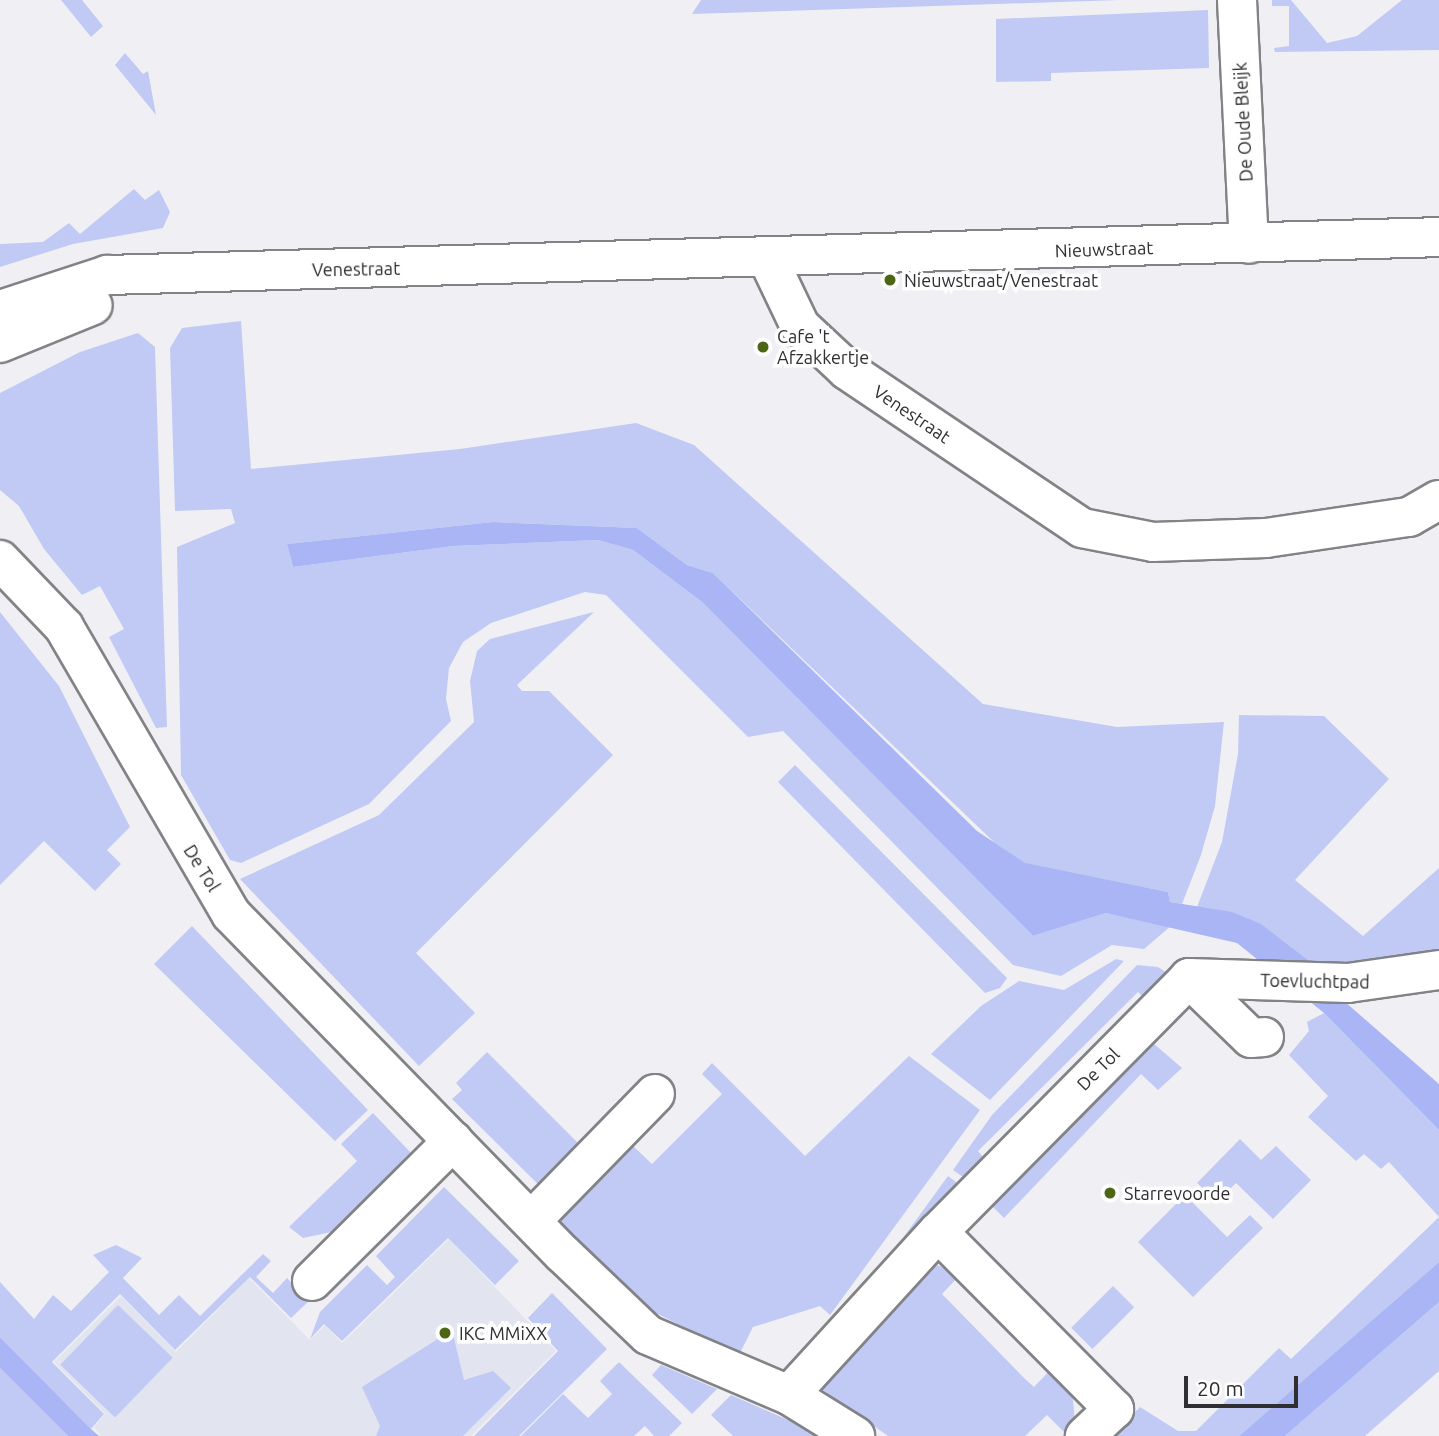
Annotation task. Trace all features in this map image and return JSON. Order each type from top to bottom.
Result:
[{"type":"street","name":"De Oude Bleijk","points":[[1237,0],[1249,244]]},
{"type":"street","name":"Nieuwstraat","points":[[768,259],[1439,237]]},
{"type":"street","name":"Venestraat","points":[[0,310],[107,275],[768,259],[800,326],[847,370],[1082,528],[1153,542],[1266,538],[1409,517],[1439,500]]},
{"type":"street","name":"Venestraat","points":[[0,343],[66,313],[206,272]]},
{"type":"street","name":"De Tol","points":[[0,560],[64,627],[231,914],[648,1335],[789,1395],[855,1436]]},
{"type":"street","name":"Toevluchtpad","points":[[1189,978],[1348,983],[1439,970]]},
{"type":"street","name":"De Tol","points":[[789,1395],[938,1231],[1189,978]]},
{"type":"street","points":[[1189,978],[1251,1038],[1264,1037]]},
{"type":"street","points":[[532,1220],[656,1094]]},
{"type":"street","points":[[312,1280],[453,1141]]},
{"type":"street","points":[[938,1231],[1114,1409],[1085,1436]]},
{"type":"shaded area","points":[[61,0],[82,0],[103,26],[91,37]]},
{"type":"shaded area","points":[[701,0],[1120,0],[692,14]]},
{"type":"shaded area","points":[[1272,0],[1291,0],[1327,43],[1357,36],[1402,0],[1439,0],[1439,50],[1275,52],[1274,48],[1289,46],[1289,6],[1272,6]]},
{"type":"shaded area","points":[[1208,10],[1209,68],[1051,73],[1051,81],[996,82],[996,19]]},
{"type":"shaded area","points":[[125,53],[143,74],[148,71],[156,115],[115,65]]},
{"type":"shaded area","points":[[134,189],[145,200],[159,190],[170,212],[163,228],[73,244],[0,267],[0,244],[43,242],[69,223],[80,234]]},
{"type":"shaded area","points":[[241,321],[251,469],[460,449],[636,423],[694,445],[983,704],[1117,727],[1224,722],[1215,806],[1201,855],[1182,904],[1170,902],[1168,892],[1025,864],[995,843],[713,573],[687,565],[637,528],[493,522],[287,544],[293,567],[454,546],[598,540],[633,550],[702,602],[1033,936],[1106,913],[1172,925],[1144,949],[1112,945],[1061,976],[1013,965],[783,731],[748,737],[606,595],[585,592],[491,623],[463,642],[449,668],[446,699],[451,721],[369,804],[241,863],[230,860],[181,775],[177,547],[235,523],[231,509],[175,511],[170,348],[182,328]]},
{"type":"shaded area","points":[[138,333],[155,347],[167,727],[156,728],[109,637],[124,629],[100,586],[82,595],[44,549],[19,506],[0,490],[0,393],[80,352]]},
{"type":"shaded area","points":[[493,522],[637,528],[687,565],[713,573],[977,831],[1025,863],[1168,892],[1170,902],[1232,912],[1261,924],[1309,961],[1344,1001],[1439,1084],[1439,1130],[1324,1013],[1237,943],[1106,913],[1033,936],[702,602],[633,550],[598,540],[454,546],[293,567],[287,544]]},
{"type":"shaded area","points":[[0,612],[59,686],[130,827],[107,850],[121,864],[95,891],[44,841],[0,885]]},
{"type":"shaded area","points":[[594,612],[517,685],[522,691],[549,691],[613,755],[416,953],[475,1013],[419,1066],[240,879],[379,815],[474,722],[470,681],[477,651],[490,639]]},
{"type":"shaded area","points":[[1239,715],[1324,716],[1389,779],[1295,880],[1363,936],[1439,868],[1439,956],[1324,970],[1197,907],[1222,842],[1238,754]]},
{"type":"shaded area","points":[[795,765],[1007,978],[1000,988],[985,993],[778,782]]},
{"type":"shaded area","points":[[192,926],[368,1110],[335,1141],[154,964]]},
{"type":"shaded area","points":[[1116,959],[1124,961],[990,1100],[931,1054],[981,1006],[1019,981],[1064,990]]},
{"type":"shaded area","points":[[1137,965],[1158,967],[1175,978],[1149,1003],[1138,992],[978,1151],[988,1163],[970,1182],[953,1170],[992,1115]]},
{"type":"shaded area","points":[[1324,1013],[1439,1130],[1439,1217],[1389,1162],[1381,1169],[1364,1154],[1356,1161],[1308,1117],[1328,1096],[1289,1055],[1309,1031],[1307,1022]]},
{"type":"shaded area","points":[[1146,1037],[1182,1068],[1158,1090],[1141,1074],[1004,1218],[984,1198]]},
{"type":"shaded area","points":[[487,1052],[582,1147],[542,1188],[452,1099],[462,1090],[456,1083]]},
{"type":"shaded area","points":[[909,1056],[980,1110],[830,1315],[820,1306],[753,1327],[739,1355],[642,1306],[558,1219],[631,1144],[652,1164],[722,1094],[702,1074],[712,1063],[805,1156]]},
{"type":"shaded area","points":[[373,1113],[413,1155],[336,1231],[303,1238],[289,1227],[357,1161],[341,1144]]},
{"type":"shaded area","points":[[1240,1139],[1261,1160],[1276,1146],[1311,1180],[1273,1219],[1236,1183],[1217,1202],[1197,1183]]},
{"type":"shaded area","points":[[948,1176],[964,1188],[868,1286]]},
{"type":"shaded area","points":[[444,1187],[519,1261],[495,1285],[448,1238],[342,1341],[324,1324],[310,1339],[320,1312],[367,1265],[387,1285],[395,1277],[376,1256]]},
{"type":"shaded area","points":[[1185,1195],[1227,1237],[1250,1215],[1263,1228],[1193,1297],[1138,1242]]},
{"type":"shaded area","points":[[1439,1217],[1439,1262],[1239,1436],[1112,1436],[1140,1407],[1178,1431],[1196,1431],[1279,1348],[1291,1359]]},
{"type":"shaded area","name":"IKC MMiXX","points":[[449,1239],[556,1351],[471,1436],[101,1436],[94,1427],[105,1414],[54,1362],[121,1296],[176,1352],[249,1278],[310,1340],[325,1325],[342,1343]]},
{"type":"shaded area","points":[[116,1245],[142,1258],[123,1278],[159,1315],[179,1295],[200,1316],[263,1254],[271,1261],[256,1277],[273,1293],[287,1278],[309,1301],[291,1318],[250,1277],[175,1350],[120,1294],[52,1362],[104,1414],[91,1429],[0,1337],[0,1282],[34,1319],[53,1295],[71,1311],[109,1272],[93,1255]]},
{"type":"shaded area","points":[[1439,1262],[1439,1302],[1285,1436],[1239,1436]]},
{"type":"shaded area","points":[[937,1265],[960,1275],[942,1294],[1024,1378],[1034,1387],[1052,1368],[1072,1390],[1075,1422],[1066,1434],[1047,1415],[1025,1436],[888,1436],[819,1387],[913,1276]]},
{"type":"shaded area","points":[[1113,1286],[1134,1307],[1092,1349],[1071,1328]]},
{"type":"shaded area","points":[[552,1293],[607,1349],[519,1436],[474,1436],[558,1351],[528,1318]]},
{"type":"shaded area","points":[[1439,1302],[1439,1371],[1365,1436],[1285,1436]]},
{"type":"shaded area","points":[[118,1305],[173,1358],[115,1417],[60,1365]]},
{"type":"shaded area","points":[[452,1330],[464,1380],[493,1371],[511,1388],[463,1436],[376,1436],[380,1426],[362,1387]]},
{"type":"shaded area","points":[[0,1337],[99,1436],[68,1436],[0,1368]]},
{"type":"shaded area","points":[[619,1362],[682,1423],[669,1436],[654,1436],[645,1426],[634,1436],[521,1436],[563,1394],[588,1418],[612,1394],[600,1381]]},
{"type":"shaded area","points":[[661,1365],[717,1389],[692,1414],[652,1375]]},
{"type":"shaded area","points":[[0,1368],[68,1436],[0,1436]]},
{"type":"shaded area","points":[[731,1395],[821,1436],[733,1436],[711,1415]]},
{"type":"place","name":"Nieuwstraat/Venestraat","points":[[890,280]]},
{"type":"place","name":"Cafe 't Afzakkertje","points":[[763,347]]},
{"type":"place","name":"Starrevoorde","points":[[1110,1193]]},
{"type":"place","name":"IKC MMiXX","points":[[445,1333]]}]
